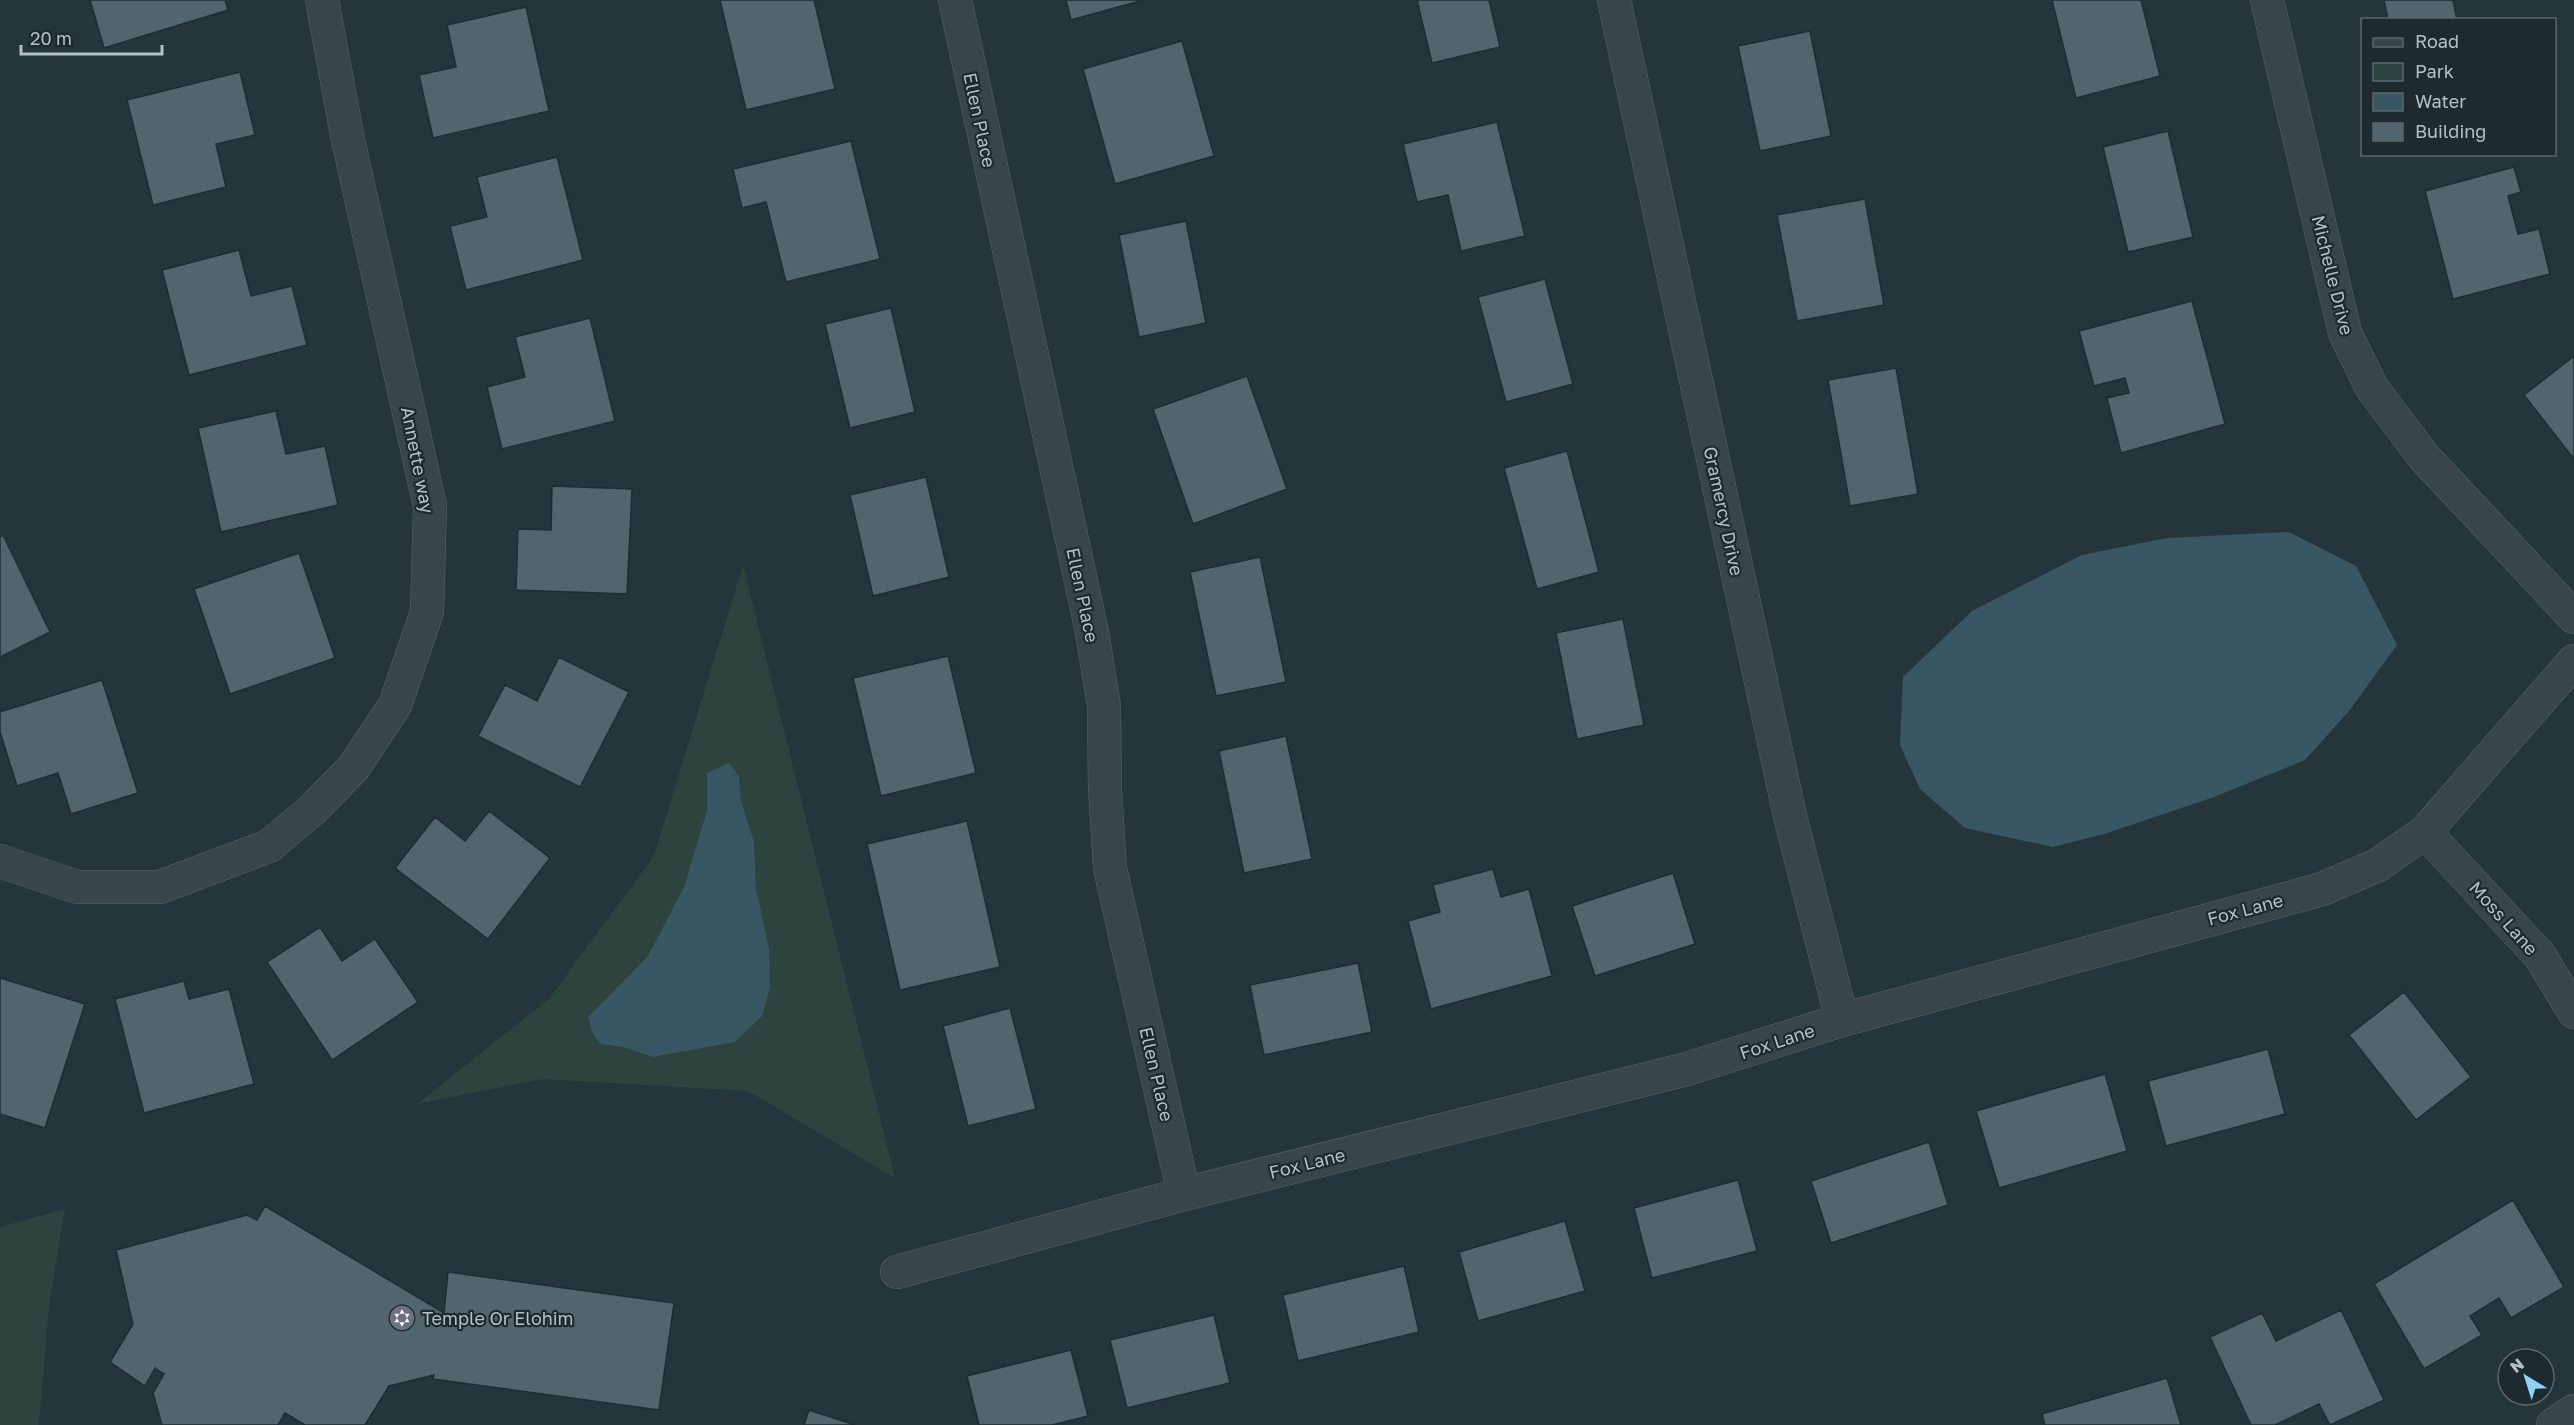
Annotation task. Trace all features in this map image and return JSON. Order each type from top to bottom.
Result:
[{"type":"street","name":"Annette way","points":[[0,861],[77,887],[160,887],[269,846],[312,810],[354,767],[394,705],[427,612],[430,507],[348,140],[322,0]]},
{"type":"street","name":"Ellen Place","points":[[955,0],[1092,632],[1104,706],[1105,790],[1110,868],[1184,1194]]},
{"type":"street","name":"Gramercy Drive","points":[[1614,0],[1791,816],[1842,1020]]},
{"type":"street","name":"Michelle Drive","points":[[2267,0],[2345,333],[2372,388],[2424,457],[2574,617]]},
{"type":"street","name":"Fox Lane","points":[[897,1272],[1184,1194],[1687,1070],[1842,1020],[2322,889],[2378,865],[2425,832],[2574,662]]},
{"type":"street","name":"Moss Lane","points":[[2425,832],[2540,956],[2574,1012]]},
{"type":"street","points":[[2553,1425],[2574,1411]]},
{"type":"green space","points":[[743,565],[895,1178],[748,1091],[543,1079],[417,1104],[549,999],[654,856]],"holes":[[[707,773],[739,776],[741,800],[754,842],[756,888],[769,948],[683,1052],[653,1057],[623,1047],[600,1044],[588,1017],[648,956],[684,887],[707,810]]]},
{"type":"green space","points":[[65,1209],[49,1306],[39,1425],[0,1425],[0,1227]]},
{"type":"water","points":[[2289,532],[2356,566],[2397,645],[2349,711],[2305,760],[2214,797],[2104,834],[2053,847],[1965,828],[1920,789],[1900,745],[1903,677],[1972,611],[2082,555],[2167,538]]},
{"type":"water","points":[[729,763],[739,776],[741,800],[754,842],[756,888],[769,948],[770,988],[762,1016],[735,1042],[653,1057],[623,1047],[600,1044],[592,1032],[588,1017],[648,956],[684,887],[707,810],[707,773]]},
{"type":"building","points":[[90,0],[225,0],[228,10],[104,48]]},
{"type":"building","points":[[720,0],[814,0],[835,89],[746,110]]},
{"type":"building","points":[[1066,0],[1140,0],[1140,1],[1071,20]]},
{"type":"building","points":[[1417,0],[1489,0],[1500,47],[1432,63]]},
{"type":"building","points":[[2052,0],[2141,0],[2160,76],[2076,98]]},
{"type":"building","points":[[2384,0],[2453,0],[2457,18],[2388,18]]},
{"type":"building","points":[[526,7],[549,111],[433,138],[419,75],[456,67],[447,25]]},
{"type":"building","points":[[1810,31],[1831,136],[1760,151],[1738,46]]},
{"type":"building","points":[[1182,41],[1214,156],[1115,184],[1083,69]]},
{"type":"building","points":[[240,72],[255,135],[216,144],[226,187],[153,205],[127,100]]},
{"type":"building","points":[[1497,122],[1525,236],[1461,251],[1448,195],[1417,202],[1403,144]]},
{"type":"building","points":[[2168,131],[2193,237],[2128,252],[2103,147]]},
{"type":"building","points":[[851,141],[880,259],[786,282],[766,202],[742,208],[733,169]]},
{"type":"building","points":[[557,157],[583,260],[466,290],[450,226],[487,217],[477,177]]},
{"type":"building","points":[[2514,167],[2521,192],[2508,196],[2518,234],[2539,229],[2550,274],[2453,299],[2425,191]]},
{"type":"building","points":[[1865,199],[1884,305],[1797,321],[1777,215]]},
{"type":"building","points":[[1186,221],[1206,323],[1139,337],[1119,235]]},
{"type":"building","points":[[239,250],[251,296],[292,286],[307,345],[189,375],[162,270]]},
{"type":"building","points":[[1545,279],[1573,384],[1506,402],[1478,297]]},
{"type":"building","points":[[2192,301],[2225,424],[2121,453],[2107,398],[2129,393],[2125,378],[2094,386],[2079,331]]},
{"type":"building","points":[[891,308],[915,412],[850,428],[825,324]]},
{"type":"building","points":[[590,318],[615,421],[502,449],[487,387],[525,377],[515,337]]},
{"type":"building","points":[[2574,356],[2574,459],[2524,395]]},
{"type":"building","points":[[1896,368],[1918,494],[1850,506],[1828,380]]},
{"type":"building","points":[[1247,376],[1287,489],[1193,524],[1153,409]]},
{"type":"building","points":[[276,411],[286,454],[325,446],[338,505],[221,532],[198,428]]},
{"type":"building","points":[[1567,451],[1599,572],[1537,589],[1504,468]]},
{"type":"building","points":[[926,477],[949,577],[873,596],[850,495]]},
{"type":"building","points":[[552,486],[632,489],[627,594],[516,590],[518,529],[551,530]]},
{"type":"building","points":[[3,535],[50,632],[0,657],[0,537]]},
{"type":"building","points":[[299,553],[335,658],[230,694],[194,589]]},
{"type":"building","points":[[1260,557],[1286,682],[1216,696],[1190,572]]},
{"type":"building","points":[[1623,619],[1644,725],[1577,739],[1556,633]]},
{"type":"building","points":[[948,656],[976,773],[881,796],[853,678]]},
{"type":"building","points":[[559,657],[629,692],[580,787],[478,736],[505,685],[537,701]]},
{"type":"building","points":[[102,680],[138,793],[71,814],[58,773],[17,786],[0,732],[0,712]]},
{"type":"building","points":[[1286,736],[1312,859],[1244,873],[1219,751]]},
{"type":"building","points":[[489,811],[550,858],[488,939],[395,868],[435,817],[465,841]]},
{"type":"building","points":[[967,821],[1000,967],[900,990],[867,844]]},
{"type":"building","points":[[1493,869],[1501,897],[1529,889],[1552,976],[1431,1009],[1408,921],[1440,912],[1433,885]]},
{"type":"building","points":[[1673,873],[1695,944],[1595,976],[1572,906]]},
{"type":"building","points":[[320,927],[342,961],[375,939],[418,1002],[332,1060],[267,962]]},
{"type":"building","points":[[1358,963],[1372,1032],[1264,1055],[1250,985]]},
{"type":"building","points":[[0,978],[85,1004],[45,1128],[0,1114]]},
{"type":"building","points":[[184,981],[189,999],[229,989],[254,1084],[144,1113],[115,999]]},
{"type":"building","points":[[2404,992],[2471,1077],[2416,1120],[2349,1035]]},
{"type":"building","points":[[1010,1008],[1036,1109],[968,1126],[943,1026]]},
{"type":"building","points":[[2268,1049],[2285,1114],[2166,1146],[2148,1081]]},
{"type":"building","points":[[2105,1074],[2127,1151],[1999,1188],[1976,1111]]},
{"type":"building","points":[[1929,1142],[1948,1205],[1831,1243],[1811,1181]]},
{"type":"building","points":[[1738,1180],[1757,1251],[1652,1278],[1634,1208]]},
{"type":"building","points":[[2513,1200],[2564,1287],[2511,1318],[2499,1298],[2470,1316],[2482,1335],[2424,1369],[2374,1284]]},
{"type":"building","name":"Temple Or Elohim","points":[[265,1206],[444,1313],[448,1272],[674,1303],[659,1410],[433,1379],[434,1375],[389,1386],[365,1425],[305,1425],[285,1413],[278,1425],[162,1425],[153,1393],[164,1374],[155,1368],[145,1386],[110,1362],[133,1324],[116,1250],[247,1215],[257,1220]]},
{"type":"building","points":[[1565,1221],[1585,1291],[1478,1321],[1459,1252]]},
{"type":"building","points":[[1404,1266],[1419,1332],[1298,1361],[1283,1295]]},
{"type":"building","points":[[2341,1310],[2384,1400],[2330,1425],[2319,1404],[2275,1425],[2251,1425],[2210,1337],[2262,1313],[2276,1341]]},
{"type":"building","points":[[1214,1315],[1230,1383],[1127,1408],[1110,1340]]},
{"type":"building","points":[[1071,1350],[1088,1416],[1052,1425],[979,1425],[967,1376]]},
{"type":"building","points":[[2167,1378],[2181,1425],[2045,1425],[2042,1414]]},
{"type":"building","points":[[809,1410],[855,1425],[804,1425]]},
{"type":"place","name":"Temple Or Elohim","points":[[402,1318]]}]
